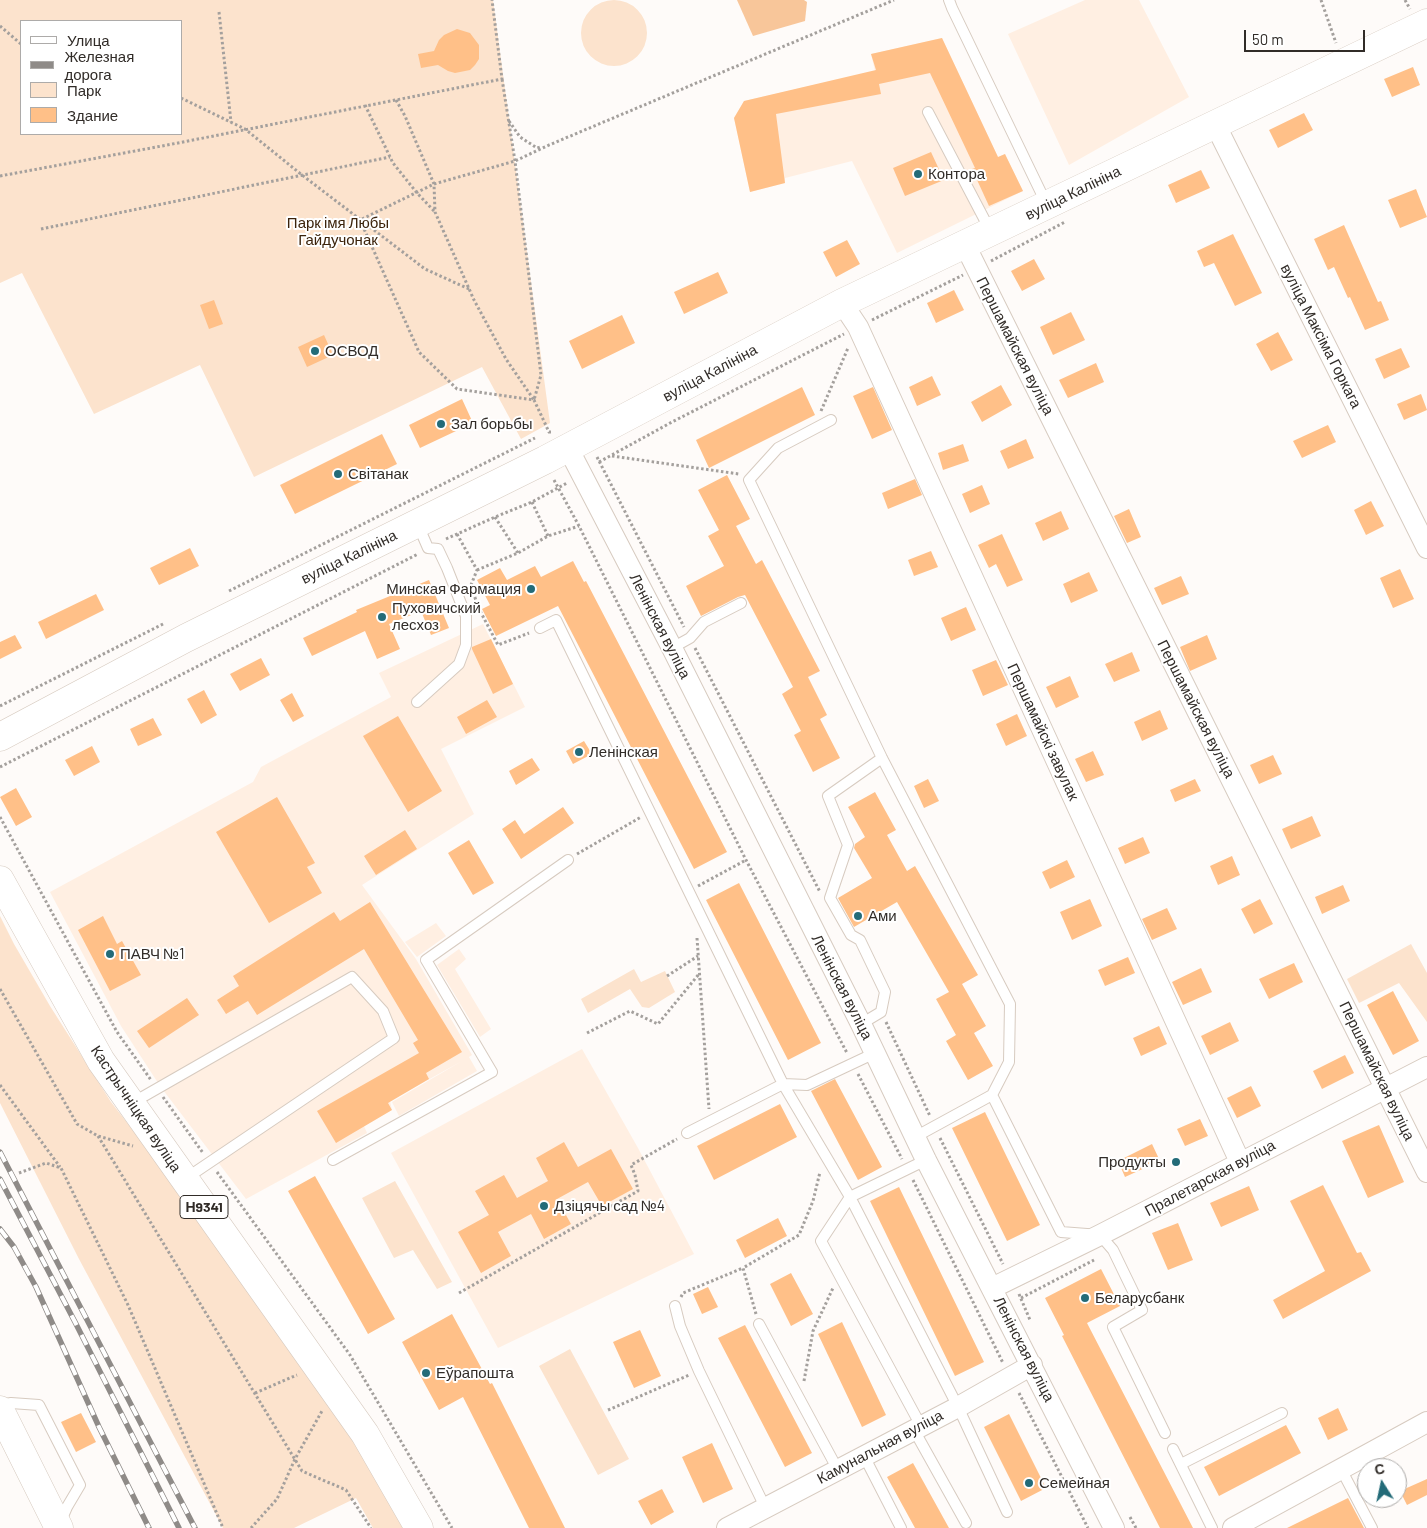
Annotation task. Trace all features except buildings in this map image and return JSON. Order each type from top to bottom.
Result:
[{"type":"main road","name":"вуліца Калініна","points":[[0,737],[186,638],[418,524],[570,438],[842,303],[971,257],[991,232],[1427,24]]},
{"type":"main road","name":"Кастрычніцкая вуліца","points":[[0,880],[101,1061],[365,1434],[419,1528]]},
{"type":"main road","points":[[0,1410],[59,1527]]},
{"type":"street","name":"вуліца Максіма Горкага","points":[[1215,124],[1427,548]]},
{"type":"street","name":"Першамайская вуліца","points":[[971,257],[1425,1165]]},
{"type":"street","name":"Першамайскі завулак","points":[[842,303],[858,327],[1240,1162]]},
{"type":"street","name":"Ленінская вуліца","points":[[570,438],[583,475],[861,1024],[926,1160],[1114,1528]]},
{"type":"street","name":"Пралетарская вуліца","points":[[992,1288],[1100,1235],[1427,1067]]},
{"type":"street","name":"Камунальная вуліца","points":[[727,1528],[958,1407],[1032,1365]]},
{"type":"street","points":[[1233,1528],[1427,1422]]},
{"type":"lane","points":[[949,0],[1048,206]]},
{"type":"lane","points":[[928,112],[991,232]]},
{"type":"lane","points":[[831,420],[778,448],[749,480],[882,758],[1010,1004],[1009,1062],[992,1095],[915,1137]]},
{"type":"lane","points":[[417,702],[459,664],[466,644],[466,616],[447,568],[438,549],[428,548],[418,524]]},
{"type":"lane","points":[[672,648],[690,638],[704,622],[741,603]]},
{"type":"lane","points":[[540,628],[556,620],[783,1084],[850,1197],[958,1407],[1007,1512]]},
{"type":"lane","points":[[861,1024],[881,1012],[885,992],[860,940],[850,935],[830,898],[848,845],[828,796],[882,758]]},
{"type":"lane","points":[[333,1160],[492,1072],[426,960],[568,860]]},
{"type":"lane","points":[[130,1104],[352,977],[383,1011],[394,1038],[184,1180]]},
{"type":"lane","points":[[687,1133],[783,1084],[807,1085],[875,1053]]},
{"type":"lane","points":[[992,1095],[1061,1232],[1100,1235],[1113,1250],[1142,1310],[1113,1327],[1165,1433]]},
{"type":"lane","points":[[926,1160],[850,1197],[821,1241],[966,1523]]},
{"type":"lane","points":[[675,1306],[680,1326],[698,1371],[765,1507]]},
{"type":"lane","points":[[759,1324],[838,1470]]},
{"type":"lane","points":[[0,1405],[11,1403],[39,1405],[80,1485],[66,1507],[59,1527]]},
{"type":"lane","points":[[1181,1464],[1282,1413]]},
{"type":"lane","points":[[1173,1449],[1212,1528]]},
{"type":"lane","points":[[864,1456],[901,1528]]},
{"type":"lane","points":[[1341,1469],[1372,1528]]},
{"type":"path","points":[[492,0],[515,162],[541,374],[534,400]]},
{"type":"path","points":[[360,220],[434,184],[515,162],[549,145],[894,0]]},
{"type":"path","points":[[1321,0],[1338,49]]},
{"type":"path","points":[[219,12],[231,122]]},
{"type":"path","points":[[0,26],[20,43]]},
{"type":"path","points":[[0,176],[502,79]]},
{"type":"path","points":[[182,98],[245,129],[425,269],[470,290]]},
{"type":"path","points":[[396,100],[405,116],[434,184],[435,212]]},
{"type":"path","points":[[365,105],[390,157],[416,193],[435,212],[470,290],[506,359],[534,400],[549,432],[570,438],[600,461],[822,896]]},
{"type":"path","points":[[508,118],[520,137],[537,148],[549,145]]},
{"type":"path","points":[[41,229],[390,157]]},
{"type":"path","points":[[0,767],[428,548],[558,489],[583,475],[600,461],[672,422],[858,327],[971,257],[1072,218]]},
{"type":"path","points":[[360,220],[419,352],[457,389],[534,400]]},
{"type":"path","points":[[812,430],[858,327]]},
{"type":"path","points":[[611,456],[740,474],[749,480]]},
{"type":"path","points":[[558,489],[579,526],[746,860],[907,1169],[1088,1528]]},
{"type":"path","points":[[532,502],[548,536]]},
{"type":"path","points":[[495,517],[518,553]]},
{"type":"path","points":[[540,628],[498,645],[478,607],[471,585],[477,570],[518,553],[548,536],[579,526]]},
{"type":"path","points":[[457,534],[477,570]]},
{"type":"path","points":[[568,860],[650,813]]},
{"type":"path","points":[[0,817],[117,1032],[350,1355],[452,1528]]},
{"type":"path","points":[[689,890],[746,860]]},
{"type":"path","points":[[694,902],[710,1122]]},
{"type":"path","points":[[667,976],[698,956]]},
{"type":"path","points":[[587,1032],[630,1011],[658,1024],[699,974]]},
{"type":"path","points":[[0,989],[77,1124],[98,1136],[133,1146]]},
{"type":"path","points":[[881,1012],[934,1126],[1021,1298],[1031,1323]]},
{"type":"path","points":[[0,1085],[61,1168],[128,1305],[223,1528]]},
{"type":"path","points":[[459,1293],[638,1191],[636,1175],[631,1165],[687,1133]]},
{"type":"path","points":[[98,1136],[302,1471],[346,1490],[371,1528]]},
{"type":"path","points":[[675,1306],[683,1293],[743,1268],[799,1235],[813,1201],[824,1154]]},
{"type":"path","points":[[19,1173],[46,1164],[61,1168]]},
{"type":"path","points":[[743,1268],[759,1324]]},
{"type":"path","points":[[801,1399],[813,1331],[839,1275]]},
{"type":"path","points":[[608,1410],[698,1371]]},
{"type":"path","points":[[254,1393],[298,1374]]},
{"type":"path","points":[[251,1528],[277,1499],[295,1460],[324,1408]]},
{"type":"path","points":[[1127,1511],[1136,1528]]},
{"type":"shaded area","points":[[737,0],[804,0],[807,2],[805,21],[753,36]]},
{"type":"shaded area","points":[[1085,0],[1139,0],[1189,97],[1069,165],[1008,34]]},
{"type":"shaded area","points":[[942,38],[998,157],[1005,154],[1023,191],[897,253],[852,161],[785,178],[785,183],[750,192],[734,118],[744,101],[875,71],[871,54]]},
{"type":"shaded area","points":[[483,624],[525,707],[441,749],[474,814],[362,885],[416,959],[472,1055],[469,1057],[477,1071],[399,1116],[392,1102],[462,1061],[390,1101],[392,1110],[364,1126],[367,1133],[246,1199],[160,1086],[121,1026],[50,892],[253,782],[261,767],[391,697],[379,673]]},
{"type":"shaded area","points":[[436,923],[446,936],[417,957],[405,942]]},
{"type":"shaded area","points":[[459,949],[466,959],[455,969],[491,1029],[480,1037],[437,965]]},
{"type":"shaded area","name":"Дзіцячы сад №4","points":[[582,1049],[638,1148],[694,1254],[498,1348],[391,1153]]},
{"type":"green space","name":"Парк імя Любы Гайдучонак","points":[[0,0],[493,0],[550,423],[521,439],[482,367],[254,477],[200,365],[94,414],[22,273],[0,283]]},
{"type":"green space","points":[[607,0],[621,0],[633,5],[642,14],[647,26],[645,46],[638,57],[621,66],[607,66],[595,61],[586,52],[581,40],[581,26],[586,14],[595,5]]},
{"type":"green space","points":[[0,916],[50,1006],[111,1102],[159,1164],[355,1440],[405,1528],[373,1528],[356,1498],[294,1528],[223,1528],[79,1259],[0,1103]]},
{"type":"green space","points":[[1411,944],[1427,973],[1427,1022],[1399,983],[1359,1003],[1347,979]]},
{"type":"green space","points":[[634,969],[641,982],[665,971],[675,992],[649,1008],[642,1007],[630,989],[588,1013],[581,999]]},
{"type":"green space","points":[[395,1181],[452,1282],[437,1289],[413,1250],[394,1258],[362,1198]]},
{"type":"green space","points":[[570,1349],[629,1459],[598,1475],[539,1366]]},
{"type":"railway","points":[[0,1152],[195,1528]]},
{"type":"railway","points":[[0,1179],[179,1528]]},
{"type":"railway","points":[[0,1229],[14,1247],[36,1287],[99,1427],[149,1528]]},
{"type":"place","name":"Контора","points":[[918,174]]},
{"type":"place","name":"ОСВОД","points":[[315,351]]},
{"type":"place","name":"Зал борьбы","points":[[441,424]]},
{"type":"place","name":"Світанак","points":[[338,474]]},
{"type":"place","name":"Минская Фармация","points":[[531,589]]},
{"type":"place","name":"Пуховичский лесхоз","points":[[382,617]]},
{"type":"place","name":"Ленінская","points":[[579,752]]},
{"type":"place","name":"Ами","points":[[858,916]]},
{"type":"place","name":"ПАВЧ №1","points":[[110,954]]},
{"type":"place","name":"Продукты","points":[[1176,1162]]},
{"type":"place","name":"Дзіцячы сад №4","points":[[544,1206]]},
{"type":"place","name":"Беларусбанк","points":[[1085,1298]]},
{"type":"place","name":"Еўрапошта","points":[[426,1373]]},
{"type":"place","name":"Семейная","points":[[1029,1483]]}]
